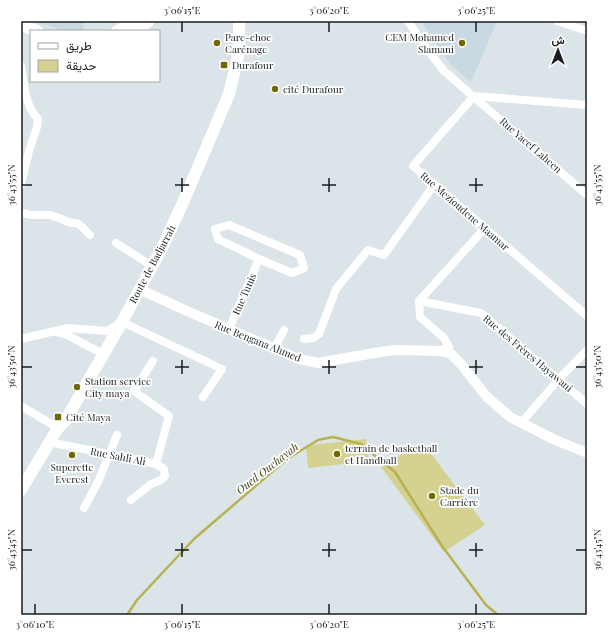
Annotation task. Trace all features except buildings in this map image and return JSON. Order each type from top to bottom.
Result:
[{"type":"main road","points":[[119,30],[137,21]]},
{"type":"main road","points":[[136,30],[149,21]]},
{"type":"main road","name":"Route de Badjarrah","points":[[21,490],[49,442],[58,428],[65,421],[122,322],[182,205],[230,94],[239,52],[239,21]]},
{"type":"main road","points":[[21,25],[34,30]]},
{"type":"street","name":"Rue Yacef Lahcen","points":[[408,21],[444,71],[587,195]]},
{"type":"street","points":[[557,21],[587,31]]},
{"type":"street","points":[[21,66],[26,97],[32,112],[38,119],[21,185]]},
{"type":"street","points":[[474,96],[587,104]]},
{"type":"street","name":"Rue Mezioudene Maamar","points":[[474,96],[413,166],[587,316]]},
{"type":"street","points":[[304,339],[313,338],[319,334],[336,289],[368,250],[384,255],[434,185]]},
{"type":"street","points":[[21,213],[32,215],[50,215],[79,224],[90,235]]},
{"type":"street","points":[[229,225],[300,255],[304,268],[292,273],[259,259],[218,239],[215,229],[229,225]]},
{"type":"street","points":[[440,351],[449,347],[444,338],[420,317],[420,301],[485,228]]},
{"type":"street","points":[[116,243],[152,266]]},
{"type":"street","name":"Rue Tunis","points":[[229,328],[259,259]]},
{"type":"street","name":"Rue Bengana Ahmed","points":[[139,288],[187,311],[298,359],[318,363],[397,350],[440,351],[450,353],[460,363],[487,397],[510,417],[587,453]]},
{"type":"street","name":"Rue des Frères Hayawani","points":[[420,301],[482,313],[587,404]]},
{"type":"street","points":[[21,339],[68,328],[107,331],[122,322],[222,369],[203,397]]},
{"type":"street","points":[[274,349],[284,330]]},
{"type":"street","points":[[53,332],[66,335],[103,354]]},
{"type":"street","points":[[522,423],[559,379],[587,350]]},
{"type":"street","name":"Rue Sahli Ali","points":[[49,442],[156,464],[169,416],[134,391],[153,361]]},
{"type":"street","points":[[21,406],[58,428]]},
{"type":"street","points":[[84,508],[111,454],[117,435]]},
{"type":"street","points":[[131,500],[151,484],[161,480],[165,476],[164,469],[156,464]]},
{"type":"shaded area","points":[[34,21],[84,21],[83,30],[59,29]]},
{"type":"shaded area","name":"CEM Mohamed Slamani","points":[[421,21],[497,21],[471,82],[451,65]]},
{"type":"green space","name":"terrain de basketball et Handball","points":[[366,439],[369,461],[308,467],[306,446]]},
{"type":"green space","name":"Stade du Carrière","points":[[422,442],[485,525],[444,552],[381,467]]},
{"type":"waterway","name":"Oued Ouchayah","points":[[127,615],[137,600],[194,539],[287,459],[318,440],[333,437],[361,444],[395,472],[442,546],[486,605],[498,615]]},
{"type":"place","name":"Pare-choc Carénage","points":[[217,43]]},
{"type":"place","name":"CEM Mohamed Slamani","points":[[462,43]]},
{"type":"place","name":"Durafour","points":[[224,65]]},
{"type":"place","name":"cité Durafour","points":[[275,89]]},
{"type":"place","name":"Station service City maya","points":[[77,387]]},
{"type":"place","name":"Cité Maya","points":[[58,417]]},
{"type":"place","name":"terrain de basketball et Handball","points":[[337,454]]},
{"type":"place","name":"Superette Everest","points":[[72,455]]},
{"type":"place","name":"Stade du Carrière","points":[[432,496]]}]
